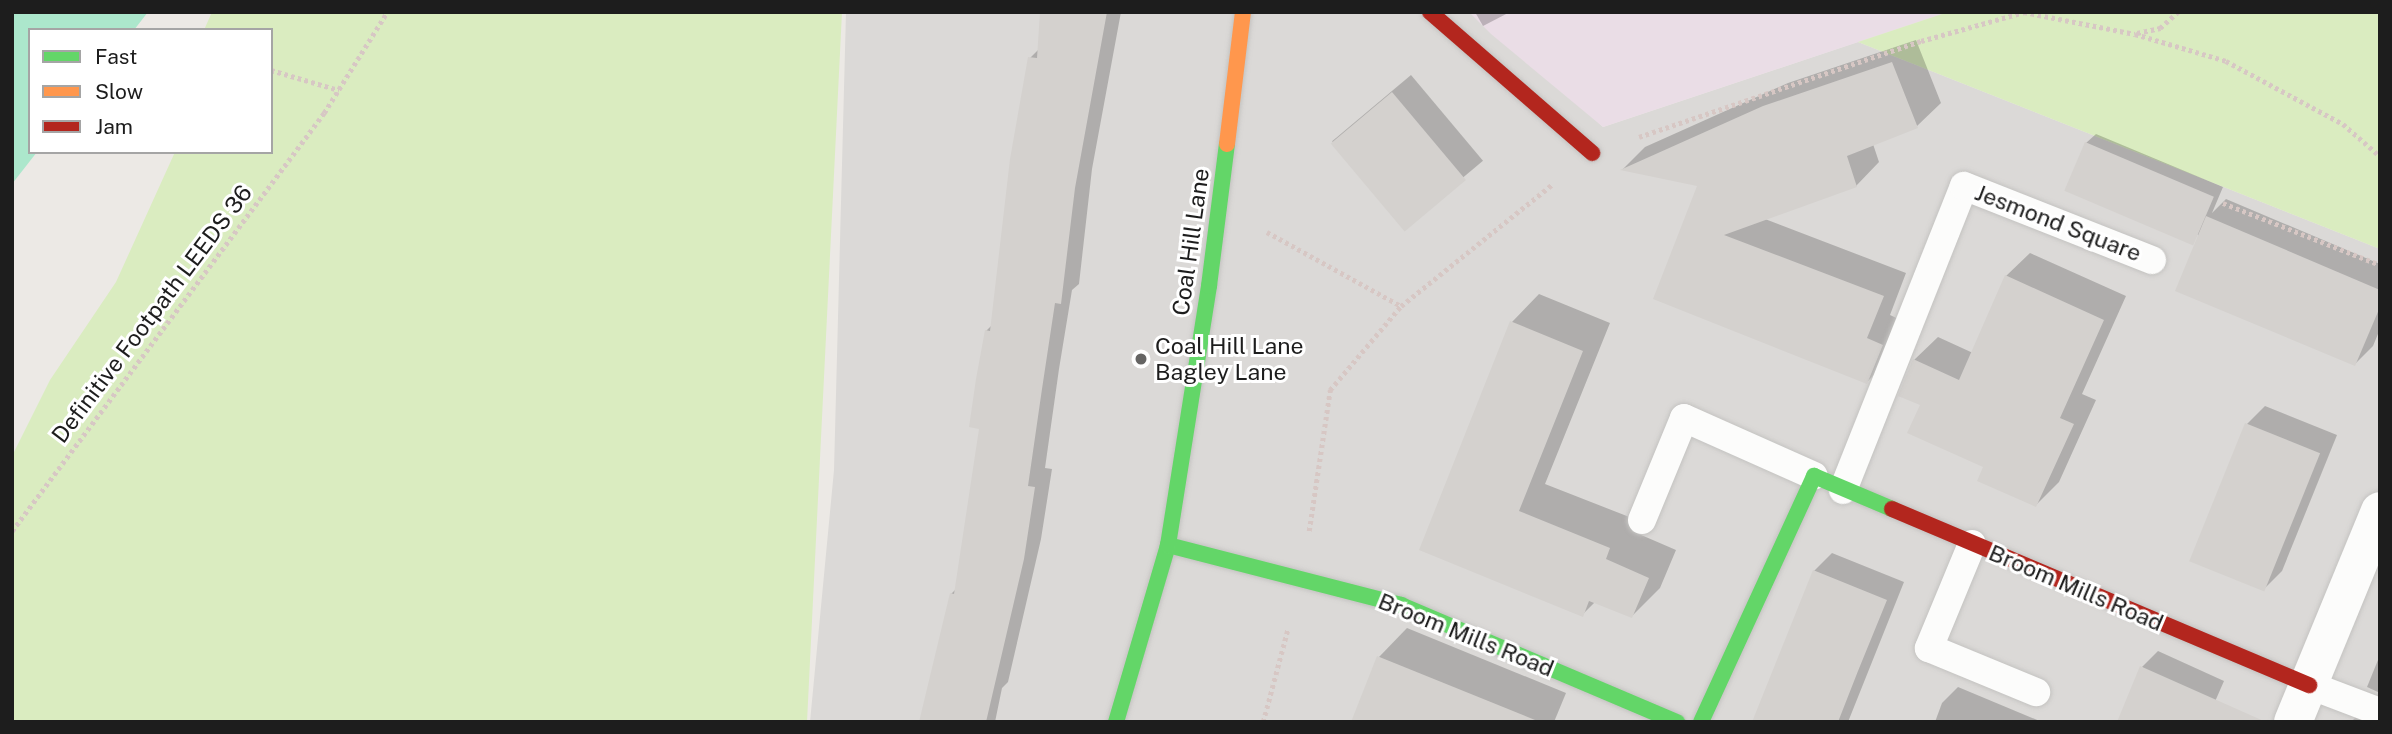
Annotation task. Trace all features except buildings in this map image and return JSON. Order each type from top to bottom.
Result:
[{"type":"street","name":"Coal Hill Lane","points":[[1116,722],[1168,545],[1219,205],[1243,12]]},
{"type":"street","points":[[1430,12],[1592,153]]},
{"type":"street","points":[[1701,722],[1814,476]]},
{"type":"street","name":"Broom Mills Road","points":[[1814,476],[2309,685]]},
{"type":"street","points":[[2293,722],[2380,511]]},
{"type":"street","name":"Broom Mills Road","points":[[1168,545],[1401,605],[1677,722]]},
{"type":"lane","name":"Jesmond Square","points":[[1843,490],[1964,186],[2152,260]]},
{"type":"lane","points":[[1642,520],[1684,418],[1814,476]]},
{"type":"lane","points":[[1972,544],[1929,648],[2036,692]]},
{"type":"lane","points":[[2309,685],[2380,712]]},
{"type":"path","name":"Definitive Footpath LEEDS 36","points":[[12,531],[339,90],[387,12]]},
{"type":"path","points":[[1264,722],[1301,579],[1330,390],[1401,306],[1592,153],[1921,41],[2024,12],[2135,34],[2226,61],[2343,124],[2380,156]]},
{"type":"path","points":[[2135,34],[2160,28],[2179,12]]},
{"type":"path","points":[[273,71],[339,90]]},
{"type":"path","points":[[2222,203],[2380,265]]},
{"type":"path","points":[[1219,205],[1401,306]]},
{"type":"shaded area","points":[[846,12],[1480,12],[1603,127],[1858,42],[2380,249],[2380,722],[810,722],[834,470]]},
{"type":"shaded area","points":[[1469,12],[1948,12],[1603,127],[1491,34]]},
{"type":"green space","points":[[12,12],[148,12],[136,28],[28,28],[28,154],[35,154],[12,184]]},
{"type":"green space","points":[[212,12],[842,12],[807,722],[12,722],[12,456],[50,380],[116,282],[174,154],[273,154],[273,28],[205,28]]},
{"type":"green space","points":[[1948,12],[2380,12],[2380,249],[1858,42]]},
{"type":"traffic: fast","points":[[1116,722],[1168,545],[1209,286],[1227,144]]},
{"type":"traffic: fast","points":[[1701,722],[1814,476],[1892,509]]},
{"type":"traffic: fast","points":[[1168,545],[1401,605],[1677,722]]},
{"type":"traffic: slow","points":[[1227,144],[1243,12]]},
{"type":"traffic: jam","points":[[1430,12],[1592,153]]},
{"type":"traffic: jam","points":[[1892,509],[2309,685]]},
{"type":"place","name":"Coal Hill Lane Bagley Lane","points":[[1141,359]]}]
